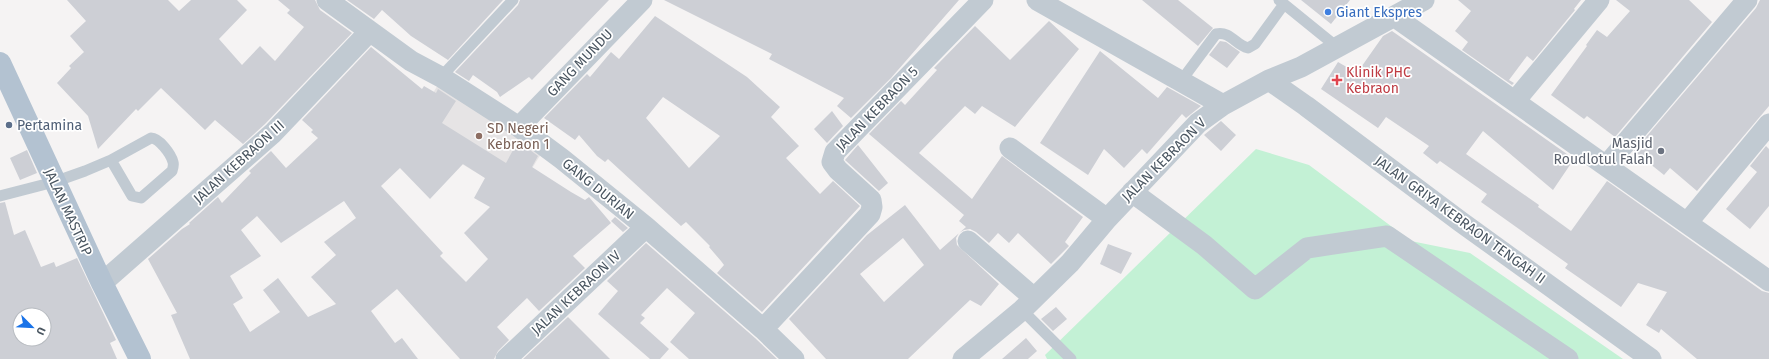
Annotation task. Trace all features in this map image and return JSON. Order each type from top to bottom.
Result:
[{"type":"main road","name":"JALAN MASTRIP","points":[[2,71],[102,283],[140,359]]},
{"type":"street","name":"GANG DURIAN","points":[[327,0],[369,32],[411,61],[441,77],[519,127],[646,227],[794,359]]},
{"type":"street","name":"GANG MUNDU","points":[[519,127],[642,0]]},
{"type":"street","name":"JALAN KEBRAON 5","points":[[762,329],[870,214],[872,207],[871,200],[838,170],[832,162],[835,152],[983,0]]},
{"type":"street","name":"JALAN KEBRAON V","points":[[963,359],[1028,304],[1070,263],[1107,219],[1198,123],[1223,105],[1269,80],[1301,67],[1424,0]]},
{"type":"street","points":[[1515,101],[1598,0]]},
{"type":"street","points":[[1606,166],[1747,0]]},
{"type":"street","points":[[1048,2],[1223,105]]},
{"type":"street","points":[[1395,17],[1687,223],[1767,275]]},
{"type":"street","name":"JALAN KEBRAON III","points":[[102,283],[274,133],[369,32]]},
{"type":"street","name":"JALAN GRIYA KEBRAON TENGAH II","points":[[1269,80],[1461,222],[1651,359]]},
{"type":"street","points":[[1687,223],[1769,124]]},
{"type":"street","points":[[1010,148],[1107,219]]},
{"type":"street","points":[[1132,192],[1204,245],[1256,289],[1307,248],[1387,236],[1568,359]]},
{"type":"street","name":"JALAN KEBRAON IV","points":[[506,359],[646,227]]},
{"type":"street","points":[[968,241],[1028,304]]},
{"type":"lane","points":[[441,77],[513,0]]},
{"type":"lane","points":[[1181,81],[1216,34],[1222,33],[1229,35],[1242,47],[1248,48],[1255,44],[1281,2],[1336,48]]},
{"type":"lane","points":[[0,196],[54,182],[111,160],[151,138],[158,140],[173,161],[173,166],[172,171],[141,198],[136,198],[132,196],[111,160]]},
{"type":"lane","points":[[1028,304],[1071,359]]},
{"type":"shaded area","name":"SD Negeri Kebraon 1","points":[[444,75],[549,141],[515,196],[409,132]]},
{"type":"green space","points":[[1256,149],[1309,165],[1411,241],[1470,253],[1623,359],[1047,359],[1045,355]]},
{"type":"building","points":[[67,0],[168,0],[179,11],[191,0],[237,0],[247,10],[219,39],[242,65],[260,46],[275,61],[304,27],[287,13],[290,10],[278,0],[315,0],[320,10],[352,33],[265,124],[243,144],[215,120],[205,130],[161,88],[138,111],[136,109],[98,149],[88,116],[57,83],[71,68],[69,66],[84,52],[70,36],[86,21]]},
{"type":"building","points":[[347,0],[503,0],[448,60],[411,36],[382,10],[374,19]]},
{"type":"building","points":[[520,0],[609,0],[532,80],[529,77],[500,97],[497,92],[473,75],[469,81],[455,72],[518,5]]},
{"type":"building","points":[[664,0],[959,0],[891,78],[851,118],[837,106],[844,98],[769,59],[772,54]]},
{"type":"building","points":[[1142,0],[1178,0],[1213,28],[1198,46]]},
{"type":"building","name":"Giant Ekspres","points":[[1301,0],[1350,0],[1331,24]]},
{"type":"building","points":[[1458,0],[1581,0],[1574,9],[1575,10],[1533,61],[1527,56],[1509,80],[1514,83],[1512,85],[1462,50],[1468,42],[1455,31],[1471,11]]},
{"type":"building","points":[[1616,0],[1689,0],[1712,22],[1615,137],[1587,116],[1584,119],[1551,95],[1597,30],[1607,37],[1630,11]]},
{"type":"building","points":[[1760,0],[1769,0],[1769,106],[1697,191],[1670,168],[1664,175],[1634,151],[1756,8]]},
{"type":"building","points":[[655,16],[747,77],[780,107],[771,117],[799,146],[786,158],[820,194],[833,181],[860,206],[762,312],[717,273],[724,265],[709,247],[710,246],[686,222],[681,226],[608,159],[605,162],[597,156],[579,135],[575,140],[544,118],[587,74],[590,77],[611,52],[619,59]],"holes":[[[663,97],[720,136],[689,168],[646,118]]]},
{"type":"building","points":[[1049,21],[1079,49],[1015,127],[982,106],[975,114],[965,106],[919,153],[972,199],[1002,156],[1083,217],[1065,242],[1069,246],[1051,264],[1018,233],[1009,243],[998,233],[989,243],[976,232],[970,229],[964,230],[960,233],[966,227],[959,221],[964,215],[869,134],[901,101],[905,105],[937,70],[934,68],[975,26],[1010,60]]},
{"type":"building","points":[[1392,31],[1574,159],[1553,190],[1483,131],[1466,154],[1539,205],[1538,207],[1571,231],[1607,181],[1762,291],[1769,293],[1769,359],[1697,359],[1661,329],[1659,333],[1646,325],[1667,292],[1638,283],[1621,307],[1565,268],[1568,264],[1481,202],[1487,194],[1440,161],[1437,164],[1423,153],[1429,146],[1386,117],[1378,128],[1321,89],[1338,62],[1357,73],[1383,36]]},
{"type":"building","points":[[1220,41],[1226,42],[1240,52],[1227,68],[1209,55]]},
{"type":"building","points":[[371,47],[422,89],[424,86],[436,93],[438,89],[456,101],[442,123],[506,163],[518,141],[538,156],[532,167],[585,200],[589,197],[611,223],[573,256],[585,268],[539,311],[527,298],[497,327],[509,340],[498,351],[494,359],[460,359],[397,289],[371,311],[395,343],[402,338],[418,359],[190,359],[171,315],[177,313],[148,259],[182,229],[190,224],[189,223],[218,197],[222,203],[251,173],[249,171],[271,151],[286,168],[318,138],[311,132],[313,130],[302,120]],"holes":[[[463,164],[485,178],[474,198],[490,207],[464,233],[488,259],[466,282],[440,256],[443,253],[381,186],[400,168],[430,199]],[[344,201],[356,218],[324,242],[336,255],[311,277],[336,304],[308,317],[278,278],[263,290],[280,312],[250,332],[233,304],[243,298],[230,276],[261,256],[241,230],[257,216],[281,243]]]},
{"type":"building","points":[[1100,51],[1158,98],[1167,87],[1201,106],[1186,118],[1182,114],[1147,154],[1142,149],[1124,168],[1104,149],[1088,175],[1040,143]]},
{"type":"building","points":[[832,111],[843,126],[827,143],[814,129]]},
{"type":"building","points":[[1221,121],[1236,135],[1221,151],[1204,135]]},
{"type":"building","points":[[858,145],[888,183],[879,191],[845,160]]},
{"type":"building","points":[[1766,146],[1769,149],[1769,206],[1750,229],[1726,209],[1757,172],[1750,166]]},
{"type":"building","points":[[27,150],[37,173],[20,180],[10,158]]},
{"type":"building","points":[[5,202],[14,235],[25,230],[41,267],[54,262],[56,267],[77,258],[116,340],[110,343],[117,359],[0,359],[0,203]]},
{"type":"building","points":[[905,205],[940,250],[959,233],[956,238],[957,245],[999,284],[981,306],[970,300],[908,359],[826,359],[789,319],[867,235]],"holes":[[[903,238],[924,265],[884,302],[860,274]]]},
{"type":"building","points":[[615,217],[628,228],[623,232],[611,221]]},
{"type":"building","points":[[646,243],[777,359],[689,359],[670,342],[695,313],[667,288],[641,315],[645,318],[640,323],[669,349],[660,359],[650,359],[598,314],[618,291],[607,281]]},
{"type":"building","points":[[1108,244],[1132,253],[1121,274],[1100,264]]},
{"type":"building","points":[[1056,307],[1067,319],[1053,331],[1041,319]]},
{"type":"building","points":[[568,317],[610,359],[523,359]]},
{"type":"building","points":[[1026,338],[1037,351],[1028,359],[1002,359]]},
{"type":"place","name":"Giant Ekspres","points":[[1328,12]]},
{"type":"place","name":"Klinik PHC Kebraon","points":[[1337,80]]},
{"type":"place","name":"Pertamina","points":[[9,125]]},
{"type":"place","name":"SD Negeri Kebraon 1","points":[[479,136]]},
{"type":"place","name":"Masjid Roudlotul Falah","points":[[1661,151]]}]
